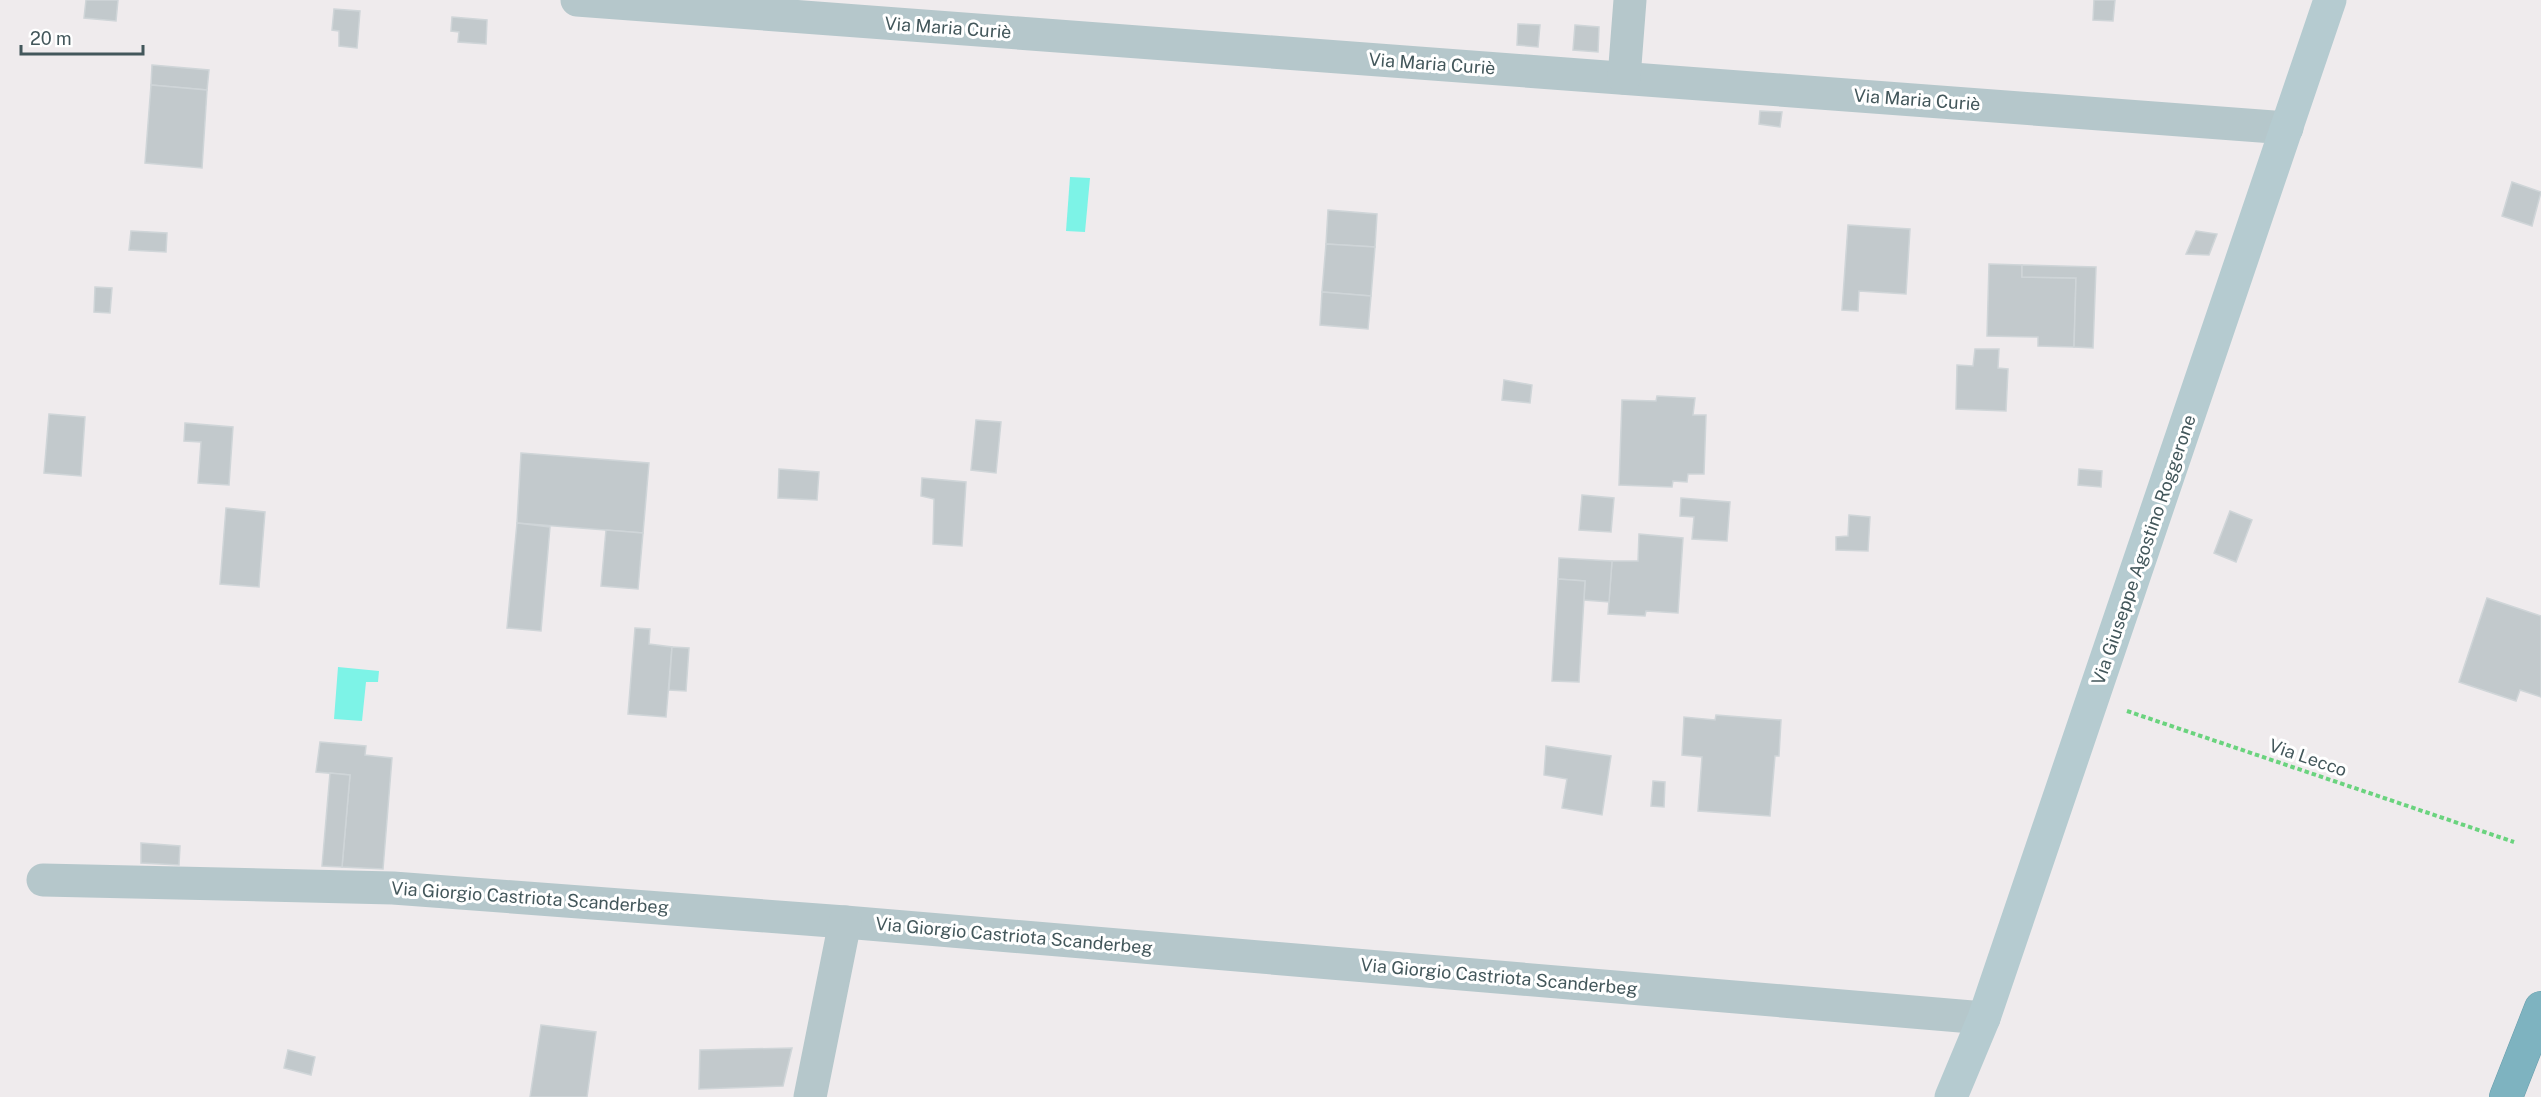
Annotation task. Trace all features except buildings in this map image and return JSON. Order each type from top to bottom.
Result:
[{"type":"highway","points":[[2506,1097],[2541,1008]]},
{"type":"street","name":"Via Maria Curiè","points":[[577,0],[2287,128]]},
{"type":"street","points":[[1624,78],[1630,0]]},
{"type":"street","name":"Via Giuseppe Agostino Roggerone","points":[[1951,1097],[1984,1018],[2330,0]]},
{"type":"street","name":"Via Giorgio Castriota Scanderbeg","points":[[43,880],[393,888],[845,922],[1984,1018]]},
{"type":"street","points":[[810,1097],[845,922]]},
{"type":"path","name":"Via Lecco","points":[[2092,699],[2514,842]]},
{"type":"water","points":[[1070,177],[1090,178],[1085,232],[1066,231]]},
{"type":"water","points":[[338,667],[379,671],[378,682],[366,682],[362,721],[334,719]]}]
